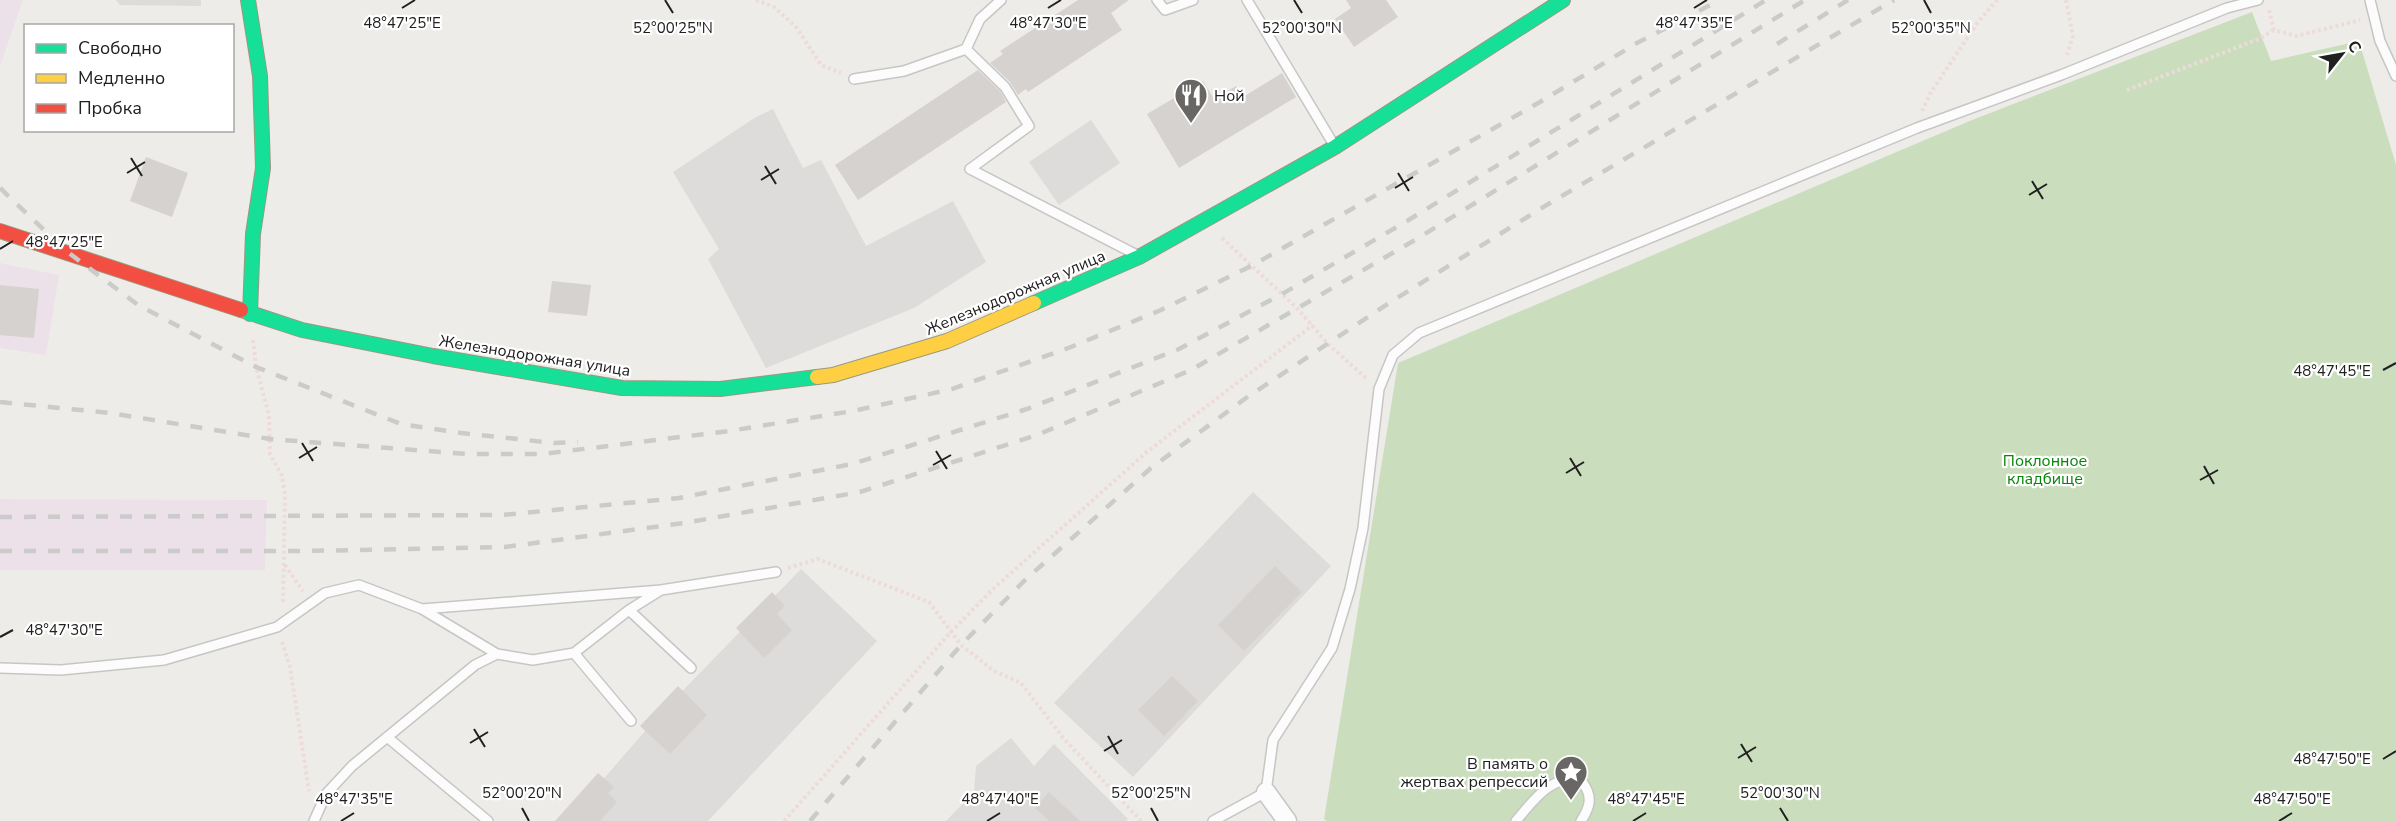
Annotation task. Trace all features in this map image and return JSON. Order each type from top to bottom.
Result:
[{"type":"street","points":[[248,0],[260,76],[263,168],[253,234],[250,314]]},
{"type":"street","name":"Железнодорожная улица","points":[[0,231],[302,330],[433,356],[622,388],[720,389],[833,375],[947,341],[1139,256],[1204,222],[1335,147],[1563,0]]},
{"type":"street","points":[[1266,792],[1287,821]]},
{"type":"lane","points":[[854,79],[904,70],[966,49],[980,19],[1001,0]]},
{"type":"lane","points":[[1157,0],[1165,10],[1193,0]]},
{"type":"lane","points":[[1248,0],[1335,147]]},
{"type":"lane","points":[[1212,821],[1266,792],[1273,740],[1332,648],[1350,589],[1364,528],[1379,389],[1393,355],[1419,333],[1917,128],[2061,75],[2227,8],[2258,0]]},
{"type":"lane","points":[[2370,0],[2380,41],[2396,76]]},
{"type":"lane","points":[[966,49],[1005,87],[1029,126],[970,169],[1139,256]]},
{"type":"lane","points":[[422,609],[661,590],[776,572]]},
{"type":"lane","points":[[0,668],[61,670],[164,660],[277,627],[325,593],[359,585],[422,609],[497,654],[533,660],[574,653],[628,610],[661,590]]},
{"type":"lane","points":[[628,610],[691,668]]},
{"type":"lane","points":[[574,653],[631,721]]},
{"type":"lane","points":[[314,821],[326,794],[352,766],[475,665],[497,654]]},
{"type":"lane","points":[[387,737],[488,821]]},
{"type":"lane","points":[[1516,821],[1548,787],[1568,780],[1583,783],[1590,792],[1590,803],[1581,821]]},
{"type":"path","points":[[756,0],[774,7],[797,28],[821,65],[854,79]]},
{"type":"path","points":[[1917,128],[1931,92],[1978,22],[1997,0]]},
{"type":"path","points":[[2061,75],[2073,36],[2066,0]]},
{"type":"path","points":[[2266,0],[2274,30]]},
{"type":"path","points":[[2127,90],[2261,38],[2274,30],[2296,36],[2326,28]]},
{"type":"path","points":[[1204,222],[1253,265],[1313,325],[1327,343],[1379,389]]},
{"type":"path","points":[[250,314],[256,367],[269,415],[270,454],[282,476],[283,485],[284,599],[277,627],[290,667],[310,797]]},
{"type":"path","points":[[784,821],[950,633],[992,590],[1148,451],[1313,325]]},
{"type":"path","points":[[776,572],[818,559],[929,602],[961,645],[994,671],[1021,683],[1064,739],[1140,821]]},
{"type":"path","points":[[285,564],[302,591],[325,593]]},
{"type":"shaded area","points":[[0,0],[23,0],[0,66]]},
{"type":"shaded area","points":[[116,0],[201,0],[201,6],[120,5]]},
{"type":"shaded area","points":[[773,109],[803,168],[821,160],[866,246],[953,201],[986,262],[914,308],[766,368],[708,259],[719,249],[673,172],[756,117]]},
{"type":"shaded area","points":[[1091,120],[1120,163],[1059,205],[1029,162]]},
{"type":"shaded area","points":[[0,263],[59,275],[46,355],[0,348]]},
{"type":"shaded area","points":[[1253,492],[1331,566],[1133,777],[1054,703]]},
{"type":"shaded area","points":[[0,499],[267,500],[265,570],[0,570]]},
{"type":"shaded area","points":[[801,569],[877,641],[708,821],[567,821],[658,716]]},
{"type":"shaded area","points":[[1011,738],[1034,766],[1054,744],[1128,819],[1126,821],[946,821],[974,792],[976,766]]},
{"type":"green space","name":"Поклонное кладбище","points":[[2252,12],[2271,61],[2359,41],[2396,165],[2396,821],[1327,821],[1324,819],[1398,363],[1972,120]]},
{"type":"building","points":[[1078,0],[1129,0],[1111,13],[1122,30],[1028,92],[1026,89],[1018,95],[1010,82],[990,63],[1003,54],[1000,51]]},
{"type":"building","points":[[1346,0],[1386,0],[1398,17],[1354,47],[1335,19],[1351,8]]},
{"type":"building","points":[[978,70],[1000,91],[1006,102],[858,200],[835,165]]},
{"type":"building","name":"Ной","points":[[1282,73],[1296,97],[1179,168],[1147,114],[1203,81],[1214,99],[1236,86],[1243,97]]},
{"type":"building","points":[[146,157],[188,173],[172,217],[130,201]]},
{"type":"building","points":[[552,281],[591,285],[587,316],[548,312]]},
{"type":"building","points":[[0,285],[39,289],[34,338],[0,335]]},
{"type":"building","points":[[1275,566],[1302,592],[1244,651],[1218,625]]},
{"type":"building","points":[[772,592],[785,606],[777,614],[792,630],[764,658],[736,628]]},
{"type":"building","points":[[1172,676],[1198,701],[1164,736],[1138,710]]},
{"type":"building","points":[[678,686],[707,715],[670,754],[640,726]]},
{"type":"building","points":[[598,773],[614,787],[608,793],[617,802],[600,821],[555,821]]},
{"type":"building","points":[[1049,792],[1080,821],[1049,821],[1035,808]]},
{"type":"railway","points":[[0,402],[110,413],[270,439],[467,454],[543,454],[729,431],[853,411],[952,389],[1071,347],[1161,310],[1253,265],[1540,102],[1637,43],[1720,0]]},
{"type":"railway","points":[[0,517],[502,515],[679,498],[852,464],[1027,409],[1179,349],[1282,294],[1407,221],[1766,0]]},
{"type":"railway","points":[[0,551],[305,551],[505,547],[684,523],[860,492],[1037,435],[1191,370],[1415,240],[1805,0]]},
{"type":"railway","points":[[1777,44],[1848,0]]},
{"type":"railway","points":[[810,821],[961,645],[1025,580],[1151,468],[1246,398],[1389,303],[1545,206],[1894,0]]},
{"type":"railway","points":[[0,188],[65,250],[138,305],[256,367],[401,424],[554,443],[578,442]]},
{"type":"traffic: fast","points":[[248,0],[260,76],[263,168],[253,234],[250,314]]},
{"type":"traffic: fast","points":[[1034,303],[1139,257],[1335,147],[1563,0]]},
{"type":"traffic: fast","points":[[241,310],[302,330],[433,356],[622,388],[720,389],[817,377]]},
{"type":"traffic: slow","points":[[817,377],[833,375],[947,341],[1034,303]]},
{"type":"traffic: jam","points":[[0,231],[241,310]]},
{"type":"place","name":"Ной","points":[[1191,124]]},
{"type":"place","name":"В память о жертвах репрессий","points":[[1571,801]]}]
